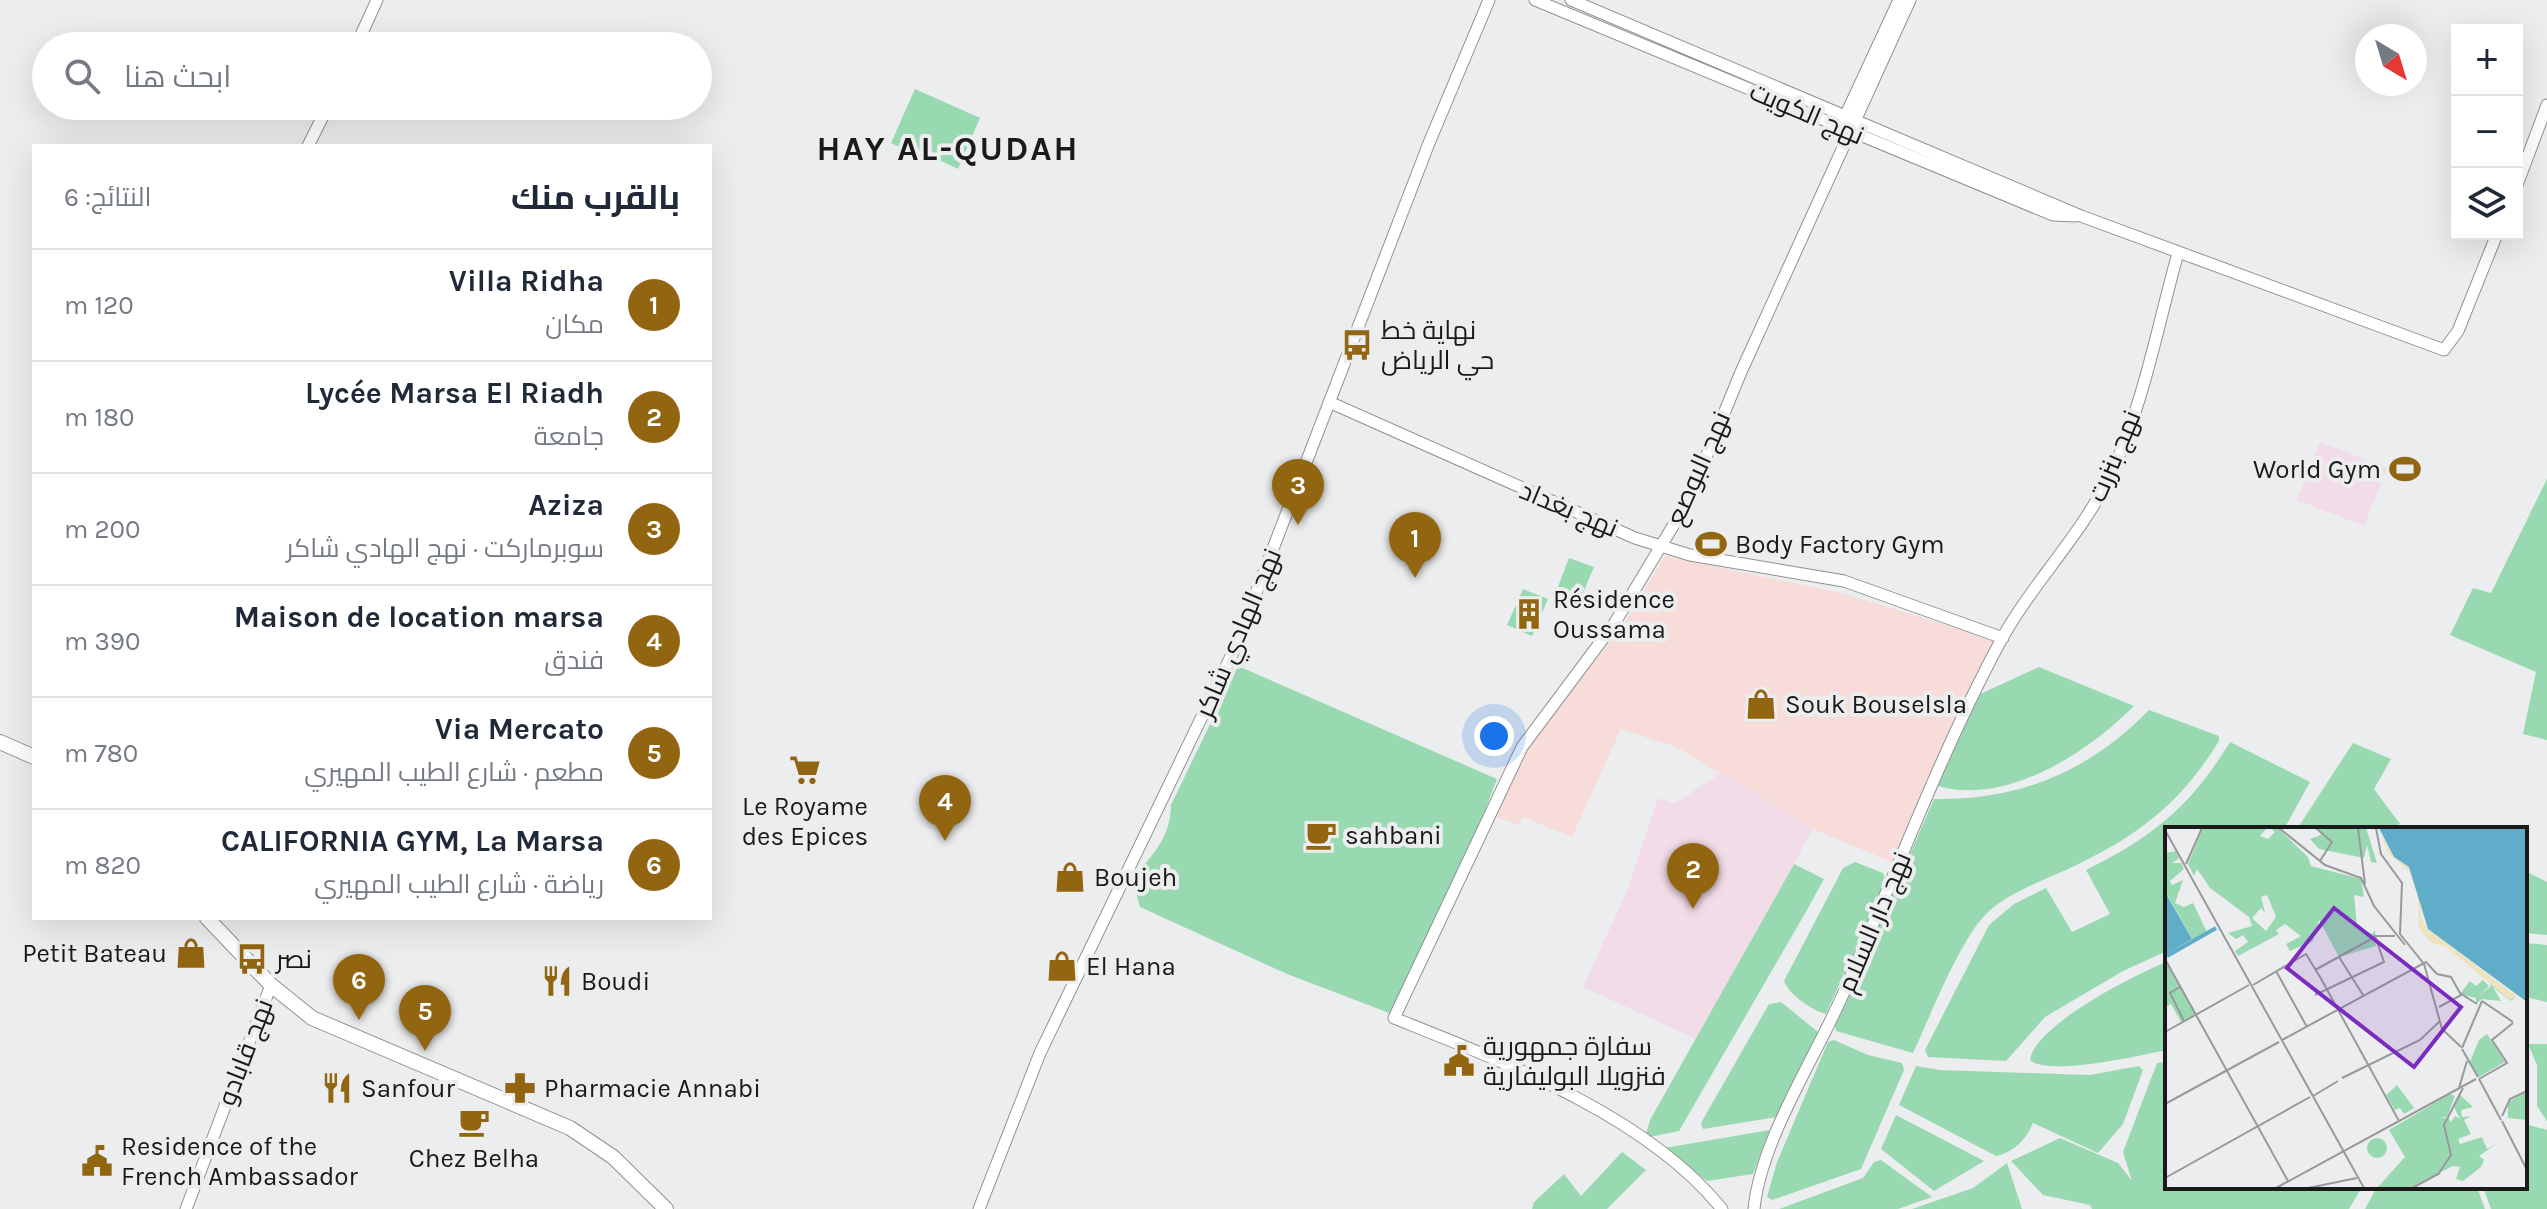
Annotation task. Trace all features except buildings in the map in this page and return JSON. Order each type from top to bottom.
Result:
[{"type":"main road","points":[[0,742],[32,756]]},
{"type":"main road","points":[[209,920],[271,985],[312,1018],[570,1128],[613,1157],[666,1209]]},
{"type":"street","points":[[362,32],[377,0]]},
{"type":"street","name":"نهج الهادي شاكر","points":[[979,1209],[1040,1053],[1234,650],[1441,114],[1489,0]]},
{"type":"street","name":"نهج الكويت","points":[[1535,0],[1847,125]]},
{"type":"street","name":"نهج الكويت","points":[[1571,0],[2053,215],[2081,216],[2444,350],[2458,331],[2495,240]]},
{"type":"street","points":[[1847,125],[1899,0]]},
{"type":"street","points":[[1847,125],[1910,0]]},
{"type":"street","points":[[2523,169],[2547,105]]},
{"type":"street","points":[[309,144],[321,120]]},
{"type":"street","name":"نهج البوصع","points":[[1722,1209],[1705,1188],[1669,1159],[1582,1101],[1536,1075],[1394,1018],[1522,747],[1614,624],[1700,474],[1719,423],[1838,156],[1847,125]]},
{"type":"street","name":"نهج بنزرت","points":[[2003,638],[2089,514],[2109,478],[2129,432],[2178,253]]},
{"type":"street","name":"نهج بغداد","points":[[1329,402],[1579,515],[1661,546],[1708,559],[1844,581],[2003,638]]},
{"type":"street","name":"نهج دار السلام","points":[[1754,1209],[1759,1179],[1770,1149],[1845,990],[1943,762],[2003,638]]},
{"type":"street","name":"نهج قابادو","points":[[186,1209],[271,985]]},
{"type":"shaded area","points":[[2320,442],[2387,468],[2364,526],[2297,500]]},
{"type":"shaded area","name":"Souk Bouselsla","points":[[1665,556],[1845,594],[1994,640],[1949,731],[1892,862],[1813,829],[1676,747],[1621,729],[1572,837],[1523,817],[1519,825],[1496,817],[1527,747],[1622,627]]},
{"type":"shaded area","points":[[1722,772],[1813,829],[1696,1039],[1583,987],[1627,891],[1658,798],[1674,804]]},
{"type":"green space","points":[[915,89],[980,118],[958,169],[910,146],[907,151],[891,143]]},
{"type":"green space","points":[[2547,479],[2547,740],[2523,734],[2536,672],[2450,635],[2473,588],[2491,593]]},
{"type":"green space","points":[[1569,558],[1594,567],[1579,602],[1556,592]]},
{"type":"green space","points":[[1523,589],[1548,599],[1532,636],[1507,625]]},
{"type":"green space","points":[[1238,666],[1497,779],[1471,847],[1392,1014],[1287,974],[1140,907],[1132,880],[1164,837],[1171,805]]},
{"type":"green space","points":[[2039,667],[2134,706],[2094,741],[2045,771],[1991,788],[1964,790],[1938,786],[1978,695]]},
{"type":"green space","points":[[2149,710],[2219,736],[2204,764],[2172,802],[2115,845],[2015,893],[1987,913],[1956,959],[1913,1053],[1836,1031],[1835,1026],[1934,799],[1995,795],[2051,778],[2102,750]]},
{"type":"green space","points":[[2230,742],[2310,782],[2285,827],[2165,827],[2165,952],[2123,971],[2045,1017],[2006,1061],[1928,1057],[1925,1050],[1989,925],[2014,904],[2046,888],[2072,932],[2110,914],[2086,870],[2151,832],[2185,802]]},
{"type":"green space","points":[[2353,743],[2391,759],[2374,789],[2400,824],[2388,827],[2298,827]]},
{"type":"green space","points":[[1855,862],[1883,873],[1886,880],[1826,1014],[1802,1001],[1784,981],[1843,868]]},
{"type":"green space","points":[[1794,864],[1824,879],[1679,1131],[1645,1138],[1650,1120]]},
{"type":"green space","points":[[2527,872],[2547,882],[2547,935],[2527,933]]},
{"type":"green space","points":[[2527,943],[2547,945],[2547,1002],[2527,997]]},
{"type":"green space","points":[[2165,963],[2165,1050],[2075,1066],[2040,1065],[2030,1060],[2036,1047],[2067,1017]]},
{"type":"green space","points":[[1781,1002],[1818,1032],[1777,1117],[1703,1129],[1701,1123],[1769,1004]]},
{"type":"green space","points":[[1834,1040],[1868,1055],[1902,1063],[1904,1070],[1861,1169],[1772,1200],[1767,1197],[1777,1162],[1828,1042]]},
{"type":"green space","points":[[2528,1044],[2547,1044],[2547,1121],[2537,1106],[2537,1065]]},
{"type":"green space","points":[[2165,1062],[2165,1189],[2361,1189],[2349,1209],[2092,1209],[2090,1205],[2043,1195],[2011,1161],[2060,1138],[2118,1163],[2132,1181],[2123,1152],[2157,1063]]},
{"type":"green space","points":[[1916,1066],[1940,1070],[2090,1075],[2139,1066],[2143,1070],[2123,1124],[2098,1153],[2033,1123],[2019,1144],[1996,1156],[1899,1105]]},
{"type":"green space","points":[[1896,1115],[1984,1161],[1934,1191],[1881,1149]]},
{"type":"green space","points":[[2527,1125],[2547,1130],[2547,1209],[2491,1209],[2484,1189],[2527,1189]]},
{"type":"green space","points":[[1770,1130],[1753,1174],[1707,1181],[1664,1148]]},
{"type":"green space","points":[[1622,1152],[1646,1170],[1607,1209],[1532,1209],[1534,1202],[1564,1174],[1581,1196]]},
{"type":"green space","points":[[1881,1160],[1932,1197],[1898,1209],[1779,1209],[1863,1178],[1874,1162]]},
{"type":"green space","points":[[2007,1163],[2022,1209],[1912,1209],[1973,1188]]},
{"type":"green space","points":[[2376,1189],[2478,1189],[2485,1209],[2365,1209]]},
{"type":"place","name":"نهاية خط حي الرياض","points":[[1357,345]]},
{"type":"place","name":"World Gym","points":[[2405,469]]},
{"type":"place","name":"Aziza","points":[[1298,525]]},
{"type":"place","name":"Body Factory Gym","points":[[1711,544]]},
{"type":"place","name":"Villa Ridha","points":[[1415,578]]},
{"type":"place","name":"Résidence Oussama","points":[[1529,614]]},
{"type":"place","name":"Souk Bouselsla","points":[[1761,704]]},
{"type":"place","name":"Le Royame des Epices","points":[[805,770]]},
{"type":"place","name":"sahbani","points":[[1321,835]]},
{"type":"place","name":"Maison de location marsa","points":[[945,841]]},
{"type":"place","name":"Boujeh","points":[[1070,877]]},
{"type":"place","name":"Lycée Marsa El Riadh","points":[[1693,909]]},
{"type":"place","name":"Petit Bateau","points":[[191,953]]},
{"type":"place","name":"نصر","points":[[252,959]]},
{"type":"place","name":"El Hana","points":[[1062,966]]},
{"type":"place","name":"Boudi","points":[[557,981]]},
{"type":"place","name":"CALIFORNIA GYM, La Marsa","points":[[359,1020]]},
{"type":"place","name":"Via Mercato","points":[[425,1051]]},
{"type":"place","name":"سفارة جمهورية فنزويلا البوليفارية","points":[[1459,1061]]},
{"type":"place","name":"Sanfour","points":[[337,1088]]},
{"type":"place","name":"Pharmacie Annabi","points":[[520,1088]]},
{"type":"place","name":"Chez Belha","points":[[474,1122]]},
{"type":"place","name":"Residence of the French Ambassador","points":[[97,1161]]},
{"type":"district","name":"HAY AL-QUDAH","points":[[948,148]]}]
